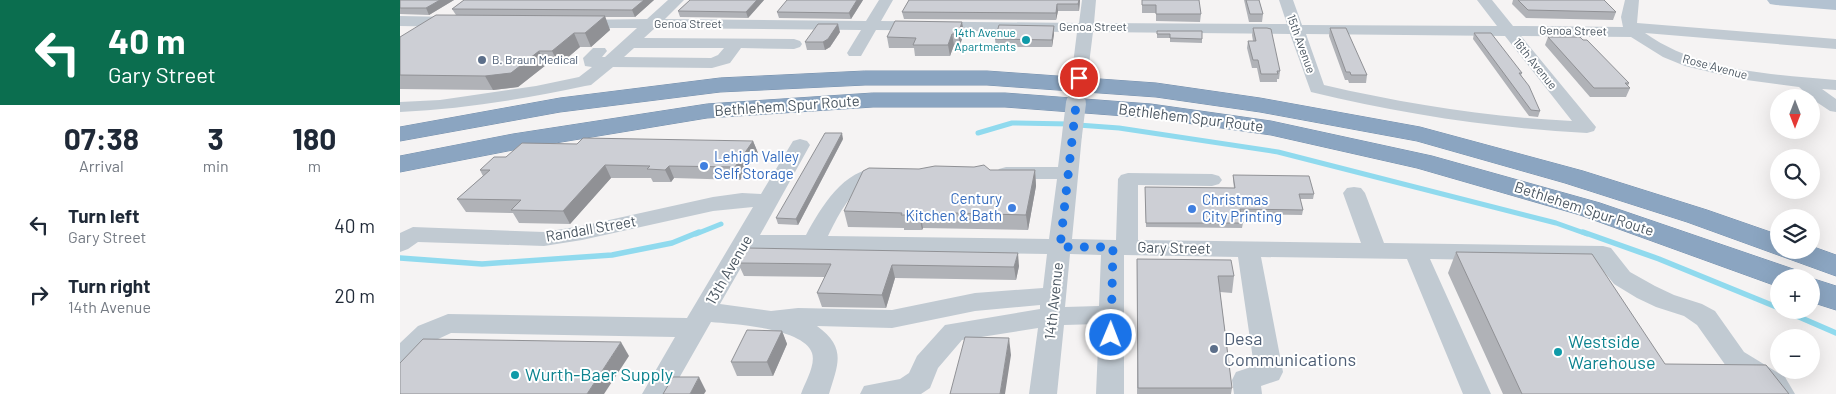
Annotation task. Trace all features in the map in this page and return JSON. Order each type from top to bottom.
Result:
[{"type":"highway","name":"Bethlehem Spur Route","points":[[400,134],[560,106],[720,85],[865,78],[987,78],[1156,90],[1260,105],[1420,134],[1612,189],[1697,216],[1770,243]]},
{"type":"highway","name":"Bethlehem Spur Route","points":[[400,164],[513,142],[707,111],[873,100],[1005,100],[1151,111],[1271,128],[1422,161],[1590,209],[1770,273]]},
{"type":"highway","points":[[1816,259],[1836,266]]},
{"type":"highway","points":[[1820,293],[1836,299]]},
{"type":"main road","points":[[1776,0],[1836,5]]},
{"type":"street","points":[[400,108],[440,105],[536,91],[585,81],[604,53],[640,34],[677,0]]},
{"type":"street","points":[[855,52],[886,0]]},
{"type":"street","name":"14th Avenue","points":[[1043,394],[1080,64],[1089,0]]},
{"type":"street","name":"15th Avenue","points":[[1286,0],[1317,88],[1472,118],[1541,126],[1587,127]]},
{"type":"street","name":"16th Avenue","points":[[1484,0],[1587,127]]},
{"type":"street","points":[[1632,0],[1629,21],[1633,29]]},
{"type":"street","points":[[408,37],[453,9]]},
{"type":"street","points":[[400,21],[471,22]]},
{"type":"street","name":"Genoa Street","points":[[561,23],[640,34],[871,26],[1633,29],[1836,44]]},
{"type":"street","name":"Rose Avenue","points":[[1633,29],[1663,51],[1701,65],[1746,76],[1836,85]]},
{"type":"street","points":[[640,34],[736,44],[794,44]]},
{"type":"street","points":[[604,53],[712,63],[724,59],[736,44]]},
{"type":"street","points":[[536,91],[558,72]]},
{"type":"street","points":[[1804,82],[1836,107]]},
{"type":"street","name":"13th Avenue","points":[[656,394],[800,145]]},
{"type":"street","points":[[813,243],[821,228],[853,184],[871,175],[908,172]]},
{"type":"street","points":[[983,173],[1068,173]]},
{"type":"street","points":[[1110,394],[1112,316],[1128,179],[1212,180]]},
{"type":"street","points":[[1354,193],[1375,250]]},
{"type":"street","name":"Randall Street","points":[[407,239],[544,239],[582,233],[713,204],[742,200],[768,201]]},
{"type":"street","name":"Gary Street","points":[[745,242],[1603,254],[1622,278],[1646,292],[1665,301],[1693,310],[1706,318],[1735,359],[1775,385],[1781,394]]},
{"type":"street","points":[[1248,249],[1269,372],[1246,380],[1248,394]]},
{"type":"street","points":[[1415,251],[1477,394]]},
{"type":"street","points":[[766,320],[785,316],[893,319],[989,300],[1054,306],[1112,316]]},
{"type":"street","points":[[874,394],[906,389],[920,380],[927,363],[954,332],[1054,306]]},
{"type":"street","points":[[400,360],[427,333],[448,323],[766,320],[803,329],[817,339],[826,354],[824,368],[815,394]]},
{"type":"building","points":[[400,0],[440,0],[426,8],[400,8]]},
{"type":"building","points":[[464,0],[644,0],[632,10],[452,9]]},
{"type":"building","points":[[690,0],[757,0],[746,12],[678,11]]},
{"type":"building","points":[[787,0],[857,0],[849,13],[777,12]]},
{"type":"building","points":[[909,0],[1079,0],[1078,4],[1057,4],[1056,13],[902,12]]},
{"type":"building","points":[[1142,0],[1199,0],[1201,14],[1156,14],[1156,5],[1142,5]]},
{"type":"building","points":[[1246,0],[1259,0],[1263,14],[1250,14]]},
{"type":"building","points":[[1518,0],[1604,0],[1616,12],[1528,10]]},
{"type":"building","name":"B. Braun Medical","points":[[436,15],[605,16],[585,33],[574,33],[552,51],[539,51],[511,73],[485,76],[400,75],[400,37]]},
{"type":"building","points":[[895,21],[962,22],[958,34],[952,34],[948,45],[913,45],[916,38],[887,37]]},
{"type":"building","points":[[818,24],[838,24],[828,39],[823,42],[805,42]]},
{"type":"building","points":[[999,25],[1054,26],[1052,40],[995,39]]},
{"type":"building","points":[[1253,28],[1271,29],[1280,71],[1277,71],[1278,74],[1261,74],[1258,60],[1253,60],[1248,41],[1256,41]]},
{"type":"building","points":[[1330,28],[1346,28],[1367,75],[1351,75],[1350,72],[1346,72]]},
{"type":"building","points":[[1157,31],[1202,31],[1202,39],[1170,38],[1170,34],[1157,34]]},
{"type":"building","points":[[1474,33],[1491,33],[1522,73],[1519,73],[1529,86],[1540,111],[1531,110]]},
{"type":"building","points":[[1548,37],[1580,37],[1583,40],[1587,40],[1629,83],[1625,83],[1630,88],[1594,88]]},
{"type":"building","points":[[825,133],[842,133],[796,219],[776,218]]},
{"type":"building","points":[[583,138],[753,141],[735,167],[669,166],[665,170],[647,169],[650,166],[605,165],[563,211],[511,210],[521,200],[457,199],[490,170],[480,170],[494,157],[506,157],[522,143],[577,144]]},
{"type":"building","points":[[984,165],[990,170],[1035,170],[1026,215],[920,212],[919,215],[901,215],[902,213],[844,211],[863,171],[869,168],[919,169],[935,166],[974,167]]},
{"type":"building","points":[[1233,175],[1309,176],[1314,194],[1299,194],[1303,210],[1240,209],[1243,223],[1146,223],[1145,187],[1235,188]]},
{"type":"building","points":[[747,248],[1018,253],[1014,267],[892,265],[882,295],[817,293],[831,264],[738,263]]},
{"type":"building","name":"Westside Warehouse","points":[[1456,252],[1592,254],[1665,364],[1766,365],[1770,370],[1770,379],[1777,379],[1789,394],[1522,394]]},
{"type":"building","points":[[1137,259],[1231,260],[1234,276],[1218,276],[1232,388],[1138,388]]},
{"type":"building","points":[[747,330],[782,331],[767,362],[731,362]]},
{"type":"building","points":[[965,337],[1009,338],[1000,394],[950,394]]},
{"type":"building","name":"Wurth-Baer Supply","points":[[423,339],[621,342],[587,394],[400,394],[400,363]]},
{"type":"building","points":[[673,377],[699,377],[690,394],[663,394]]},
{"type":"waterway","points":[[978,133],[1012,123],[1070,124]]},
{"type":"waterway","points":[[1078,125],[1119,128],[1278,152],[1556,223],[1587,234]]},
{"type":"waterway","points":[[696,234],[721,224]]},
{"type":"waterway","points":[[400,258],[482,264],[612,255],[672,243],[699,232]]},
{"type":"waterway","points":[[1583,232],[1659,259],[1770,304]]},
{"type":"waterway","points":[[1804,319],[1836,333]]},
{"type":"place","name":"14th Avenue Apartments","points":[[1026,40]]},
{"type":"place","name":"B. Braun Medical","points":[[482,60]]},
{"type":"place","name":"Lehigh Valley Self Storage","points":[[704,166]]},
{"type":"place","name":"Century Kitchen & Bath","points":[[1012,208]]},
{"type":"place","name":"Christmas City Printing","points":[[1192,209]]},
{"type":"place","name":"Desa Communications","points":[[1214,349]]},
{"type":"place","name":"Westside Warehouse","points":[[1558,352]]},
{"type":"place","name":"Wurth-Baer Supply","points":[[515,375]]},
{"type":"route","points":[[1079,78],[1060,247],[1113,247],[1111,335]]}]
